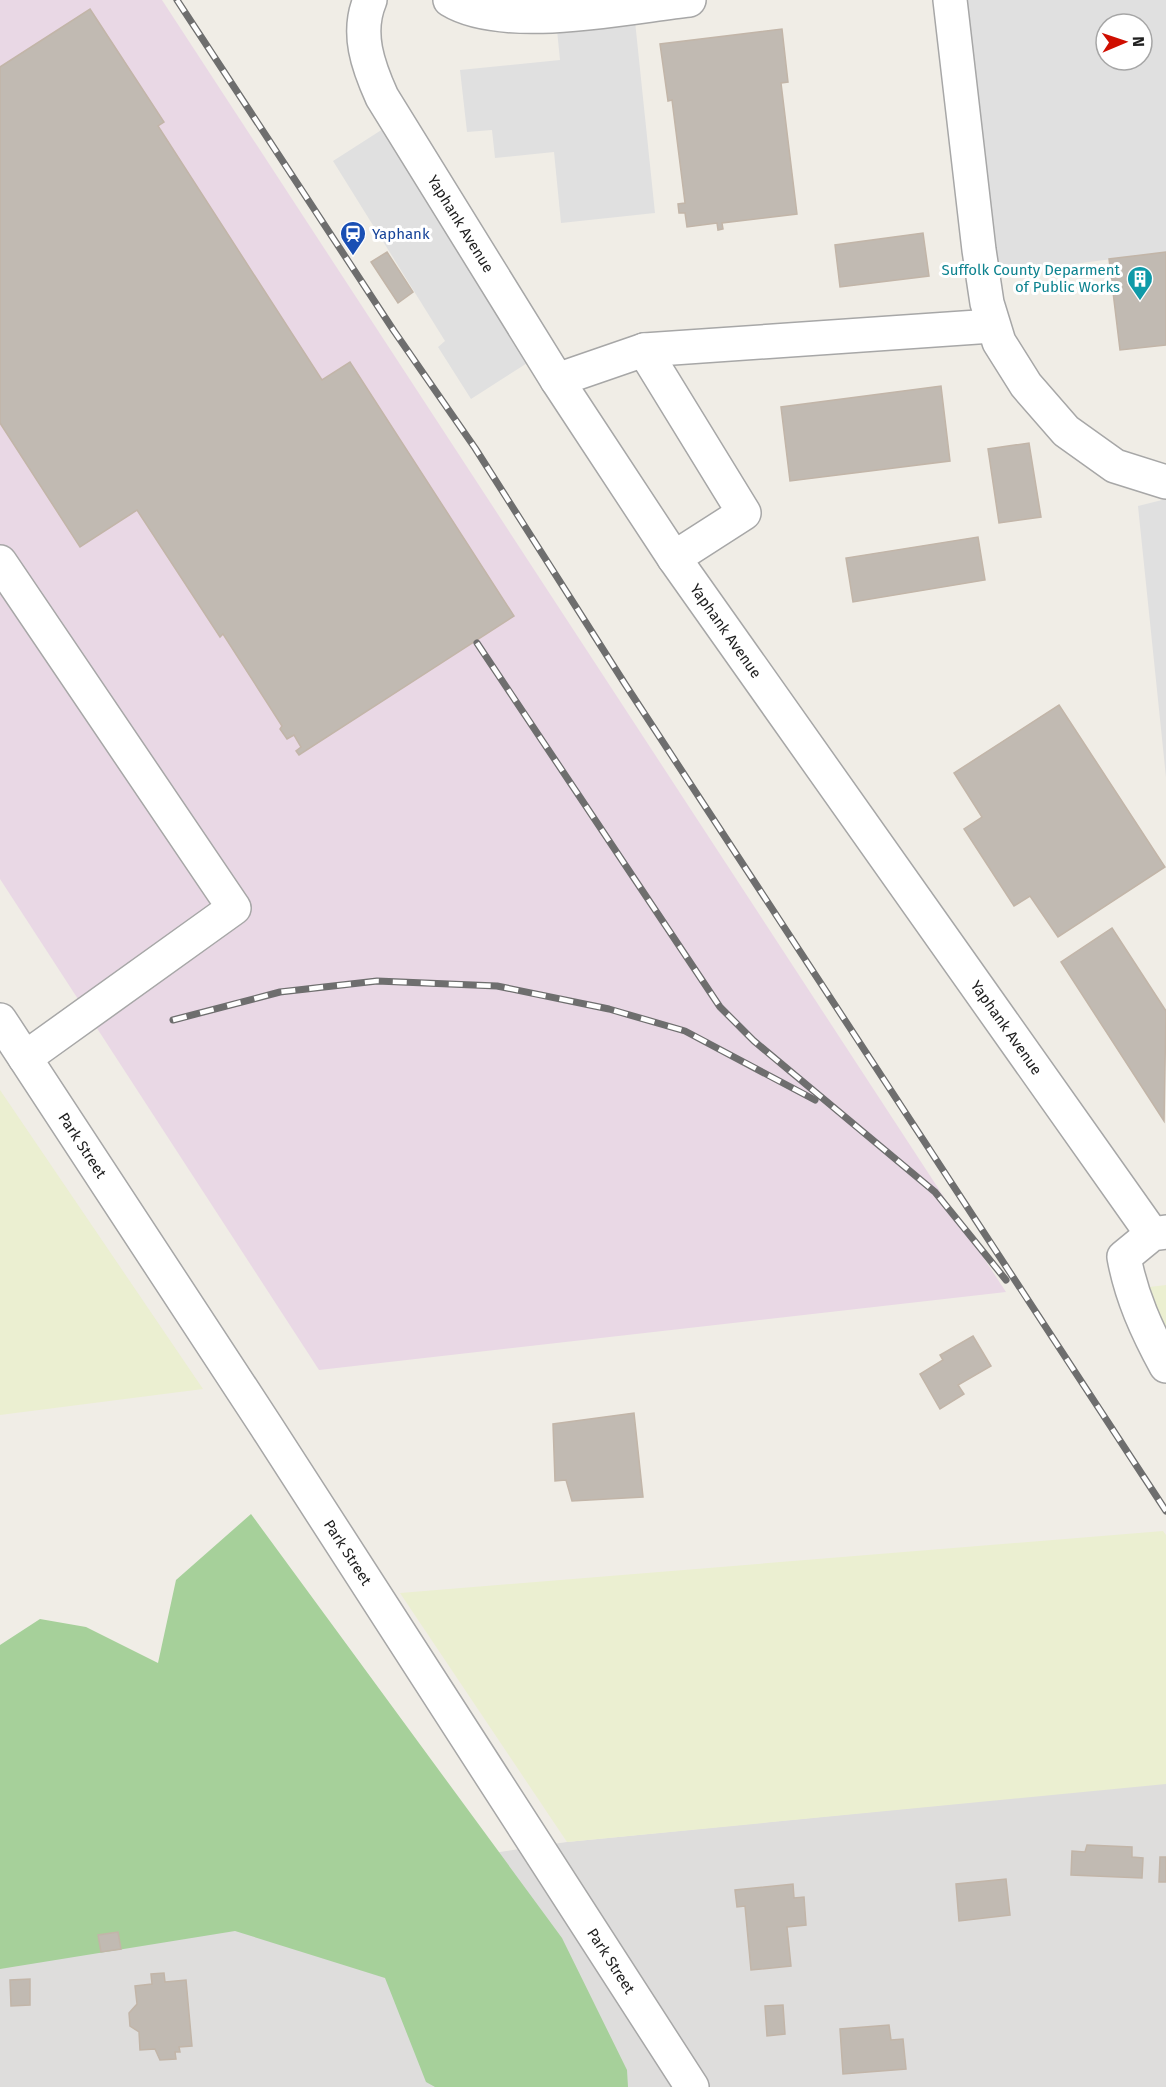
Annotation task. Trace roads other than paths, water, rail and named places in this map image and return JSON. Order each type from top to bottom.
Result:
[{"type":"street","name":"Yaphank Avenue","points":[[370,0],[365,12],[364,46],[372,76],[382,97],[557,380],[674,558],[1159,1233]]},
{"type":"street","points":[[450,0],[480,12],[516,16],[579,13],[689,0]]},
{"type":"street","points":[[950,0],[979,250],[992,326],[1004,351],[1026,385],[1066,430],[1115,466],[1166,482]]},
{"type":"street","points":[[557,380],[644,350],[992,326]]},
{"type":"street","points":[[644,350],[744,513],[674,558]]},
{"type":"street","points":[[0,562],[234,908],[25,1058]]},
{"type":"street","name":"Park Street","points":[[0,1020],[272,1436],[692,2087]]},
{"type":"street","points":[[1159,1233],[1124,1257],[1128,1279],[1147,1332],[1166,1366]]},
{"type":"railway","points":[[177,0],[394,331],[475,448],[625,684],[1166,1511]]},
{"type":"railway","points":[[477,643],[720,1007],[754,1041],[935,1192],[1006,1280]]},
{"type":"railway","points":[[173,1020],[280,992],[377,981],[497,986],[609,1009],[685,1031],[815,1100]]},
{"type":"place","name":"Yaphank","points":[[353,257]]},
{"type":"place","name":"Suffolk County Deparment of Public Works","points":[[1140,302]]}]
